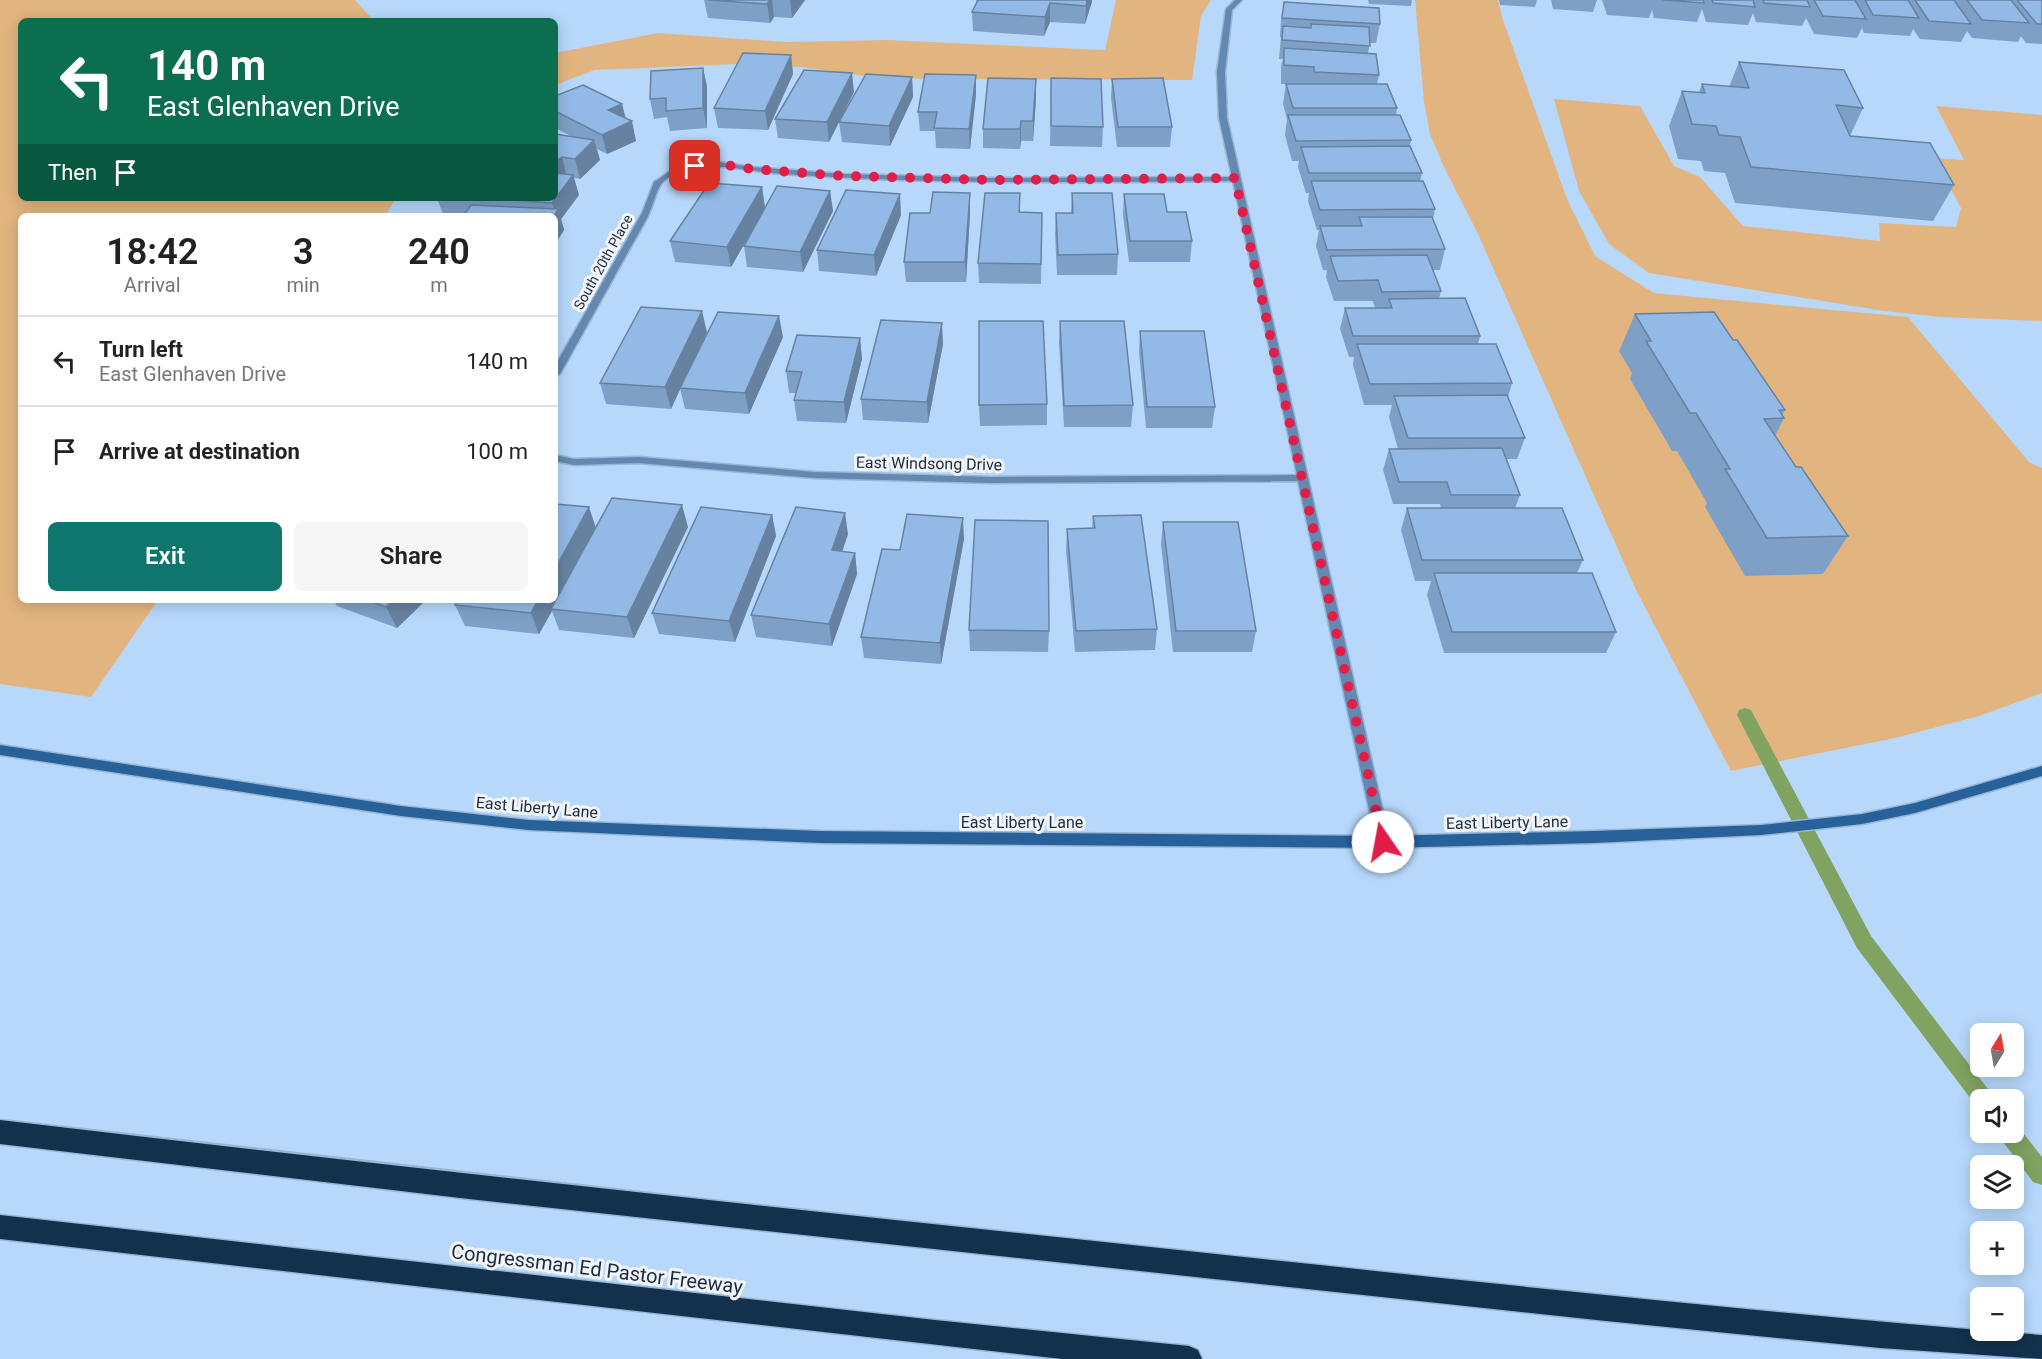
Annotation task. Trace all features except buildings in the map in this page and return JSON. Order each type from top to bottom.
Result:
[{"type":"highway","points":[[0,1132],[469,1187],[1606,1308],[1880,1335],[2042,1348]]},
{"type":"highway","name":"Congressman Ed Pastor Freeway","points":[[0,1227],[936,1334],[1189,1359]]},
{"type":"street","points":[[1239,0],[1228,9],[1221,72],[1223,118],[1383,842]]},
{"type":"street","name":"South 20th Place","points":[[558,369],[646,213],[658,182],[679,169],[712,163],[752,169],[843,176],[992,180],[1235,178]]},
{"type":"street","name":"East Windsong Drive","points":[[558,459],[574,462],[639,460],[814,475],[992,480],[1303,478]]},
{"type":"street","name":"East Liberty Lane","points":[[0,750],[318,799],[529,825],[820,837],[1383,842],[1761,830],[1862,819],[1915,808],[2042,771]]},
{"type":"shaded area","points":[[0,0],[355,0],[371,18],[18,18],[18,201],[394,201],[387,213],[18,213],[18,603],[156,603],[91,697],[0,684]]},
{"type":"shaded area","points":[[1116,0],[1211,0],[1201,16],[1192,80],[926,79],[864,76],[802,67],[738,64],[595,70],[558,84],[558,52],[658,33],[785,42],[887,40],[1105,50]]},
{"type":"shaded area","points":[[1415,0],[1498,0],[1503,20],[1567,199],[1595,256],[1654,293],[1908,317],[2029,462],[2042,468],[2042,693],[1979,716],[1895,738],[1731,771],[1636,590],[1478,234],[1430,134],[1424,102]]},
{"type":"shaded area","points":[[1554,99],[1640,106],[1674,166],[1700,177],[1743,226],[1880,241],[1879,223],[1956,227],[1961,208],[1934,158],[1964,160],[1936,106],[2042,115],[2042,321],[1939,317],[1884,311],[1649,273],[1609,244],[1579,191]]},
{"type":"waterway","points":[[1745,715],[1864,942],[1976,1089]]},
{"type":"waterway","points":[[2017,1143],[2041,1174]]},
{"type":"route","points":[[695,166],[712,163],[752,169],[843,176],[992,180],[1235,178],[1383,842]]}]
